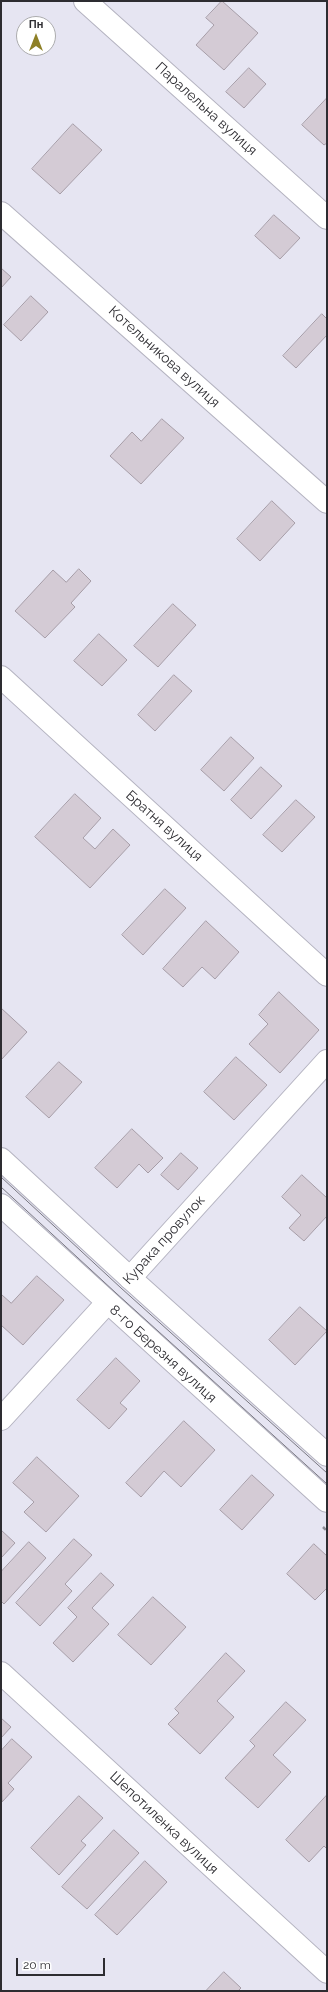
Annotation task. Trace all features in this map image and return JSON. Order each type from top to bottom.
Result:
[{"type":"street","name":"Паралельна вулиця","points":[[85,1],[327,218]]},
{"type":"street","name":"Котельникова вулиця","points":[[1,213],[327,502]]},
{"type":"street","name":"Братня вулиця","points":[[1,677],[327,975]]},
{"type":"street","name":"Курака провулок","points":[[1,1419],[327,1061]]},
{"type":"street","points":[[1,1159],[130,1278],[327,1455]]},
{"type":"street","name":"8-го Березня вулиця","points":[[1,1205],[107,1303],[327,1501]]},
{"type":"street","name":"Шепотиленка вулиця","points":[[1,1673],[327,1972]]},
{"type":"building","points":[[222,1],[258,33],[224,70],[196,45],[214,25],[206,18]]},
{"type":"building","points":[[249,68],[266,84],[244,108],[226,92]]},
{"type":"building","points":[[327,98],[327,143],[324,145],[302,125]]},
{"type":"building","points":[[73,124],[102,150],[60,194],[32,169]]},
{"type":"building","points":[[274,215],[300,238],[280,259],[255,236]]},
{"type":"building","points":[[1,268],[11,277],[1,288]]},
{"type":"building","points":[[31,296],[48,312],[21,341],[4,325]]},
{"type":"building","points":[[322,314],[327,319],[327,335],[296,368],[283,356]]},
{"type":"building","points":[[162,419],[184,438],[141,484],[110,456],[132,432],[141,441]]},
{"type":"building","points":[[272,501],[295,523],[260,561],[237,539]]},
{"type":"building","points":[[79,569],[91,581],[71,603],[75,607],[45,638],[15,611],[53,570],[66,582]]},
{"type":"building","points":[[173,604],[196,625],[158,667],[134,646]]},
{"type":"building","points":[[99,634],[127,660],[102,686],[74,661]]},
{"type":"building","points":[[174,675],[192,691],[155,731],[138,715]]},
{"type":"building","points":[[231,737],[254,758],[224,791],[201,770]]},
{"type":"building","points":[[261,767],[282,786],[251,819],[231,800]]},
{"type":"building","points":[[75,794],[101,818],[83,838],[95,849],[113,829],[130,845],[90,888],[35,837]]},
{"type":"building","points":[[296,800],[315,817],[282,852],[263,835]]},
{"type":"building","points":[[165,889],[186,908],[143,955],[122,935]]},
{"type":"building","points":[[206,921],[239,952],[215,979],[202,967],[183,987],[163,969]]},
{"type":"building","points":[[279,992],[319,1030],[280,1073],[249,1044],[268,1024],[259,1015]]},
{"type":"building","points":[[1,1008],[27,1032],[1,1060]]},
{"type":"building","points":[[236,1057],[267,1085],[234,1120],[204,1092]]},
{"type":"building","points":[[59,1062],[82,1082],[49,1118],[26,1097]]},
{"type":"building","points":[[132,1129],[163,1158],[148,1173],[139,1164],[117,1188],[95,1168]]},
{"type":"building","points":[[181,1153],[198,1168],[178,1190],[161,1175]]},
{"type":"building","points":[[302,1175],[327,1198],[327,1216],[304,1241],[289,1228],[301,1215],[282,1197]]},
{"type":"building","points":[[37,1276],[64,1300],[23,1345],[1,1325],[1,1296],[2,1295],[11,1303]]},
{"type":"building","points":[[300,1307],[327,1331],[295,1365],[269,1340]]},
{"type":"building","points":[[116,1358],[140,1381],[120,1403],[127,1409],[109,1429],[77,1400]]},
{"type":"building","points":[[184,1421],[215,1450],[181,1487],[164,1471],[141,1497],[126,1483]]},
{"type":"building","points":[[37,1457],[79,1496],[46,1532],[24,1512],[34,1502],[13,1483]]},
{"type":"building","points":[[252,1475],[274,1495],[242,1530],[220,1510]]},
{"type":"building","points":[[1,1530],[15,1543],[1,1558]]},
{"type":"building","points":[[74,1539],[92,1555],[65,1584],[72,1591],[40,1626],[16,1603]]},
{"type":"building","points":[[29,1542],[46,1558],[4,1604],[1,1601],[1,1572]]},
{"type":"building","points":[[314,1544],[327,1556],[327,1588],[315,1600],[287,1574]]},
{"type":"building","points":[[101,1573],[114,1585],[92,1608],[109,1624],[73,1662],[53,1643],[77,1617],[68,1608]]},
{"type":"building","points":[[153,1597],[186,1627],[151,1665],[118,1635]]},
{"type":"building","points":[[226,1653],[245,1671],[217,1701],[234,1717],[200,1754],[168,1724],[179,1713],[175,1709]]},
{"type":"building","points":[[286,1702],[306,1720],[273,1755],[291,1772],[258,1808],[225,1778],[255,1746],[250,1741]]},
{"type":"building","points":[[1,1718],[11,1727],[1,1738]]},
{"type":"building","points":[[12,1739],[32,1757],[8,1783],[14,1789],[2,1802],[1,1751]]},
{"type":"building","points":[[327,1795],[327,1849],[324,1846],[309,1862],[286,1840]]},
{"type":"building","points":[[79,1796],[103,1818],[81,1841],[86,1845],[59,1875],[31,1848]]},
{"type":"building","points":[[114,1830],[139,1853],[87,1909],[62,1887]]},
{"type":"building","points":[[145,1861],[167,1882],[117,1935],[95,1915]]},
{"type":"building","points":[[224,1972],[241,1988],[238,1991],[206,1991]]},
{"type":"tram line","points":[[1,1177],[121,1288],[327,1473]]},
{"type":"tram line","points":[[1,1187],[327,1484]]}]
